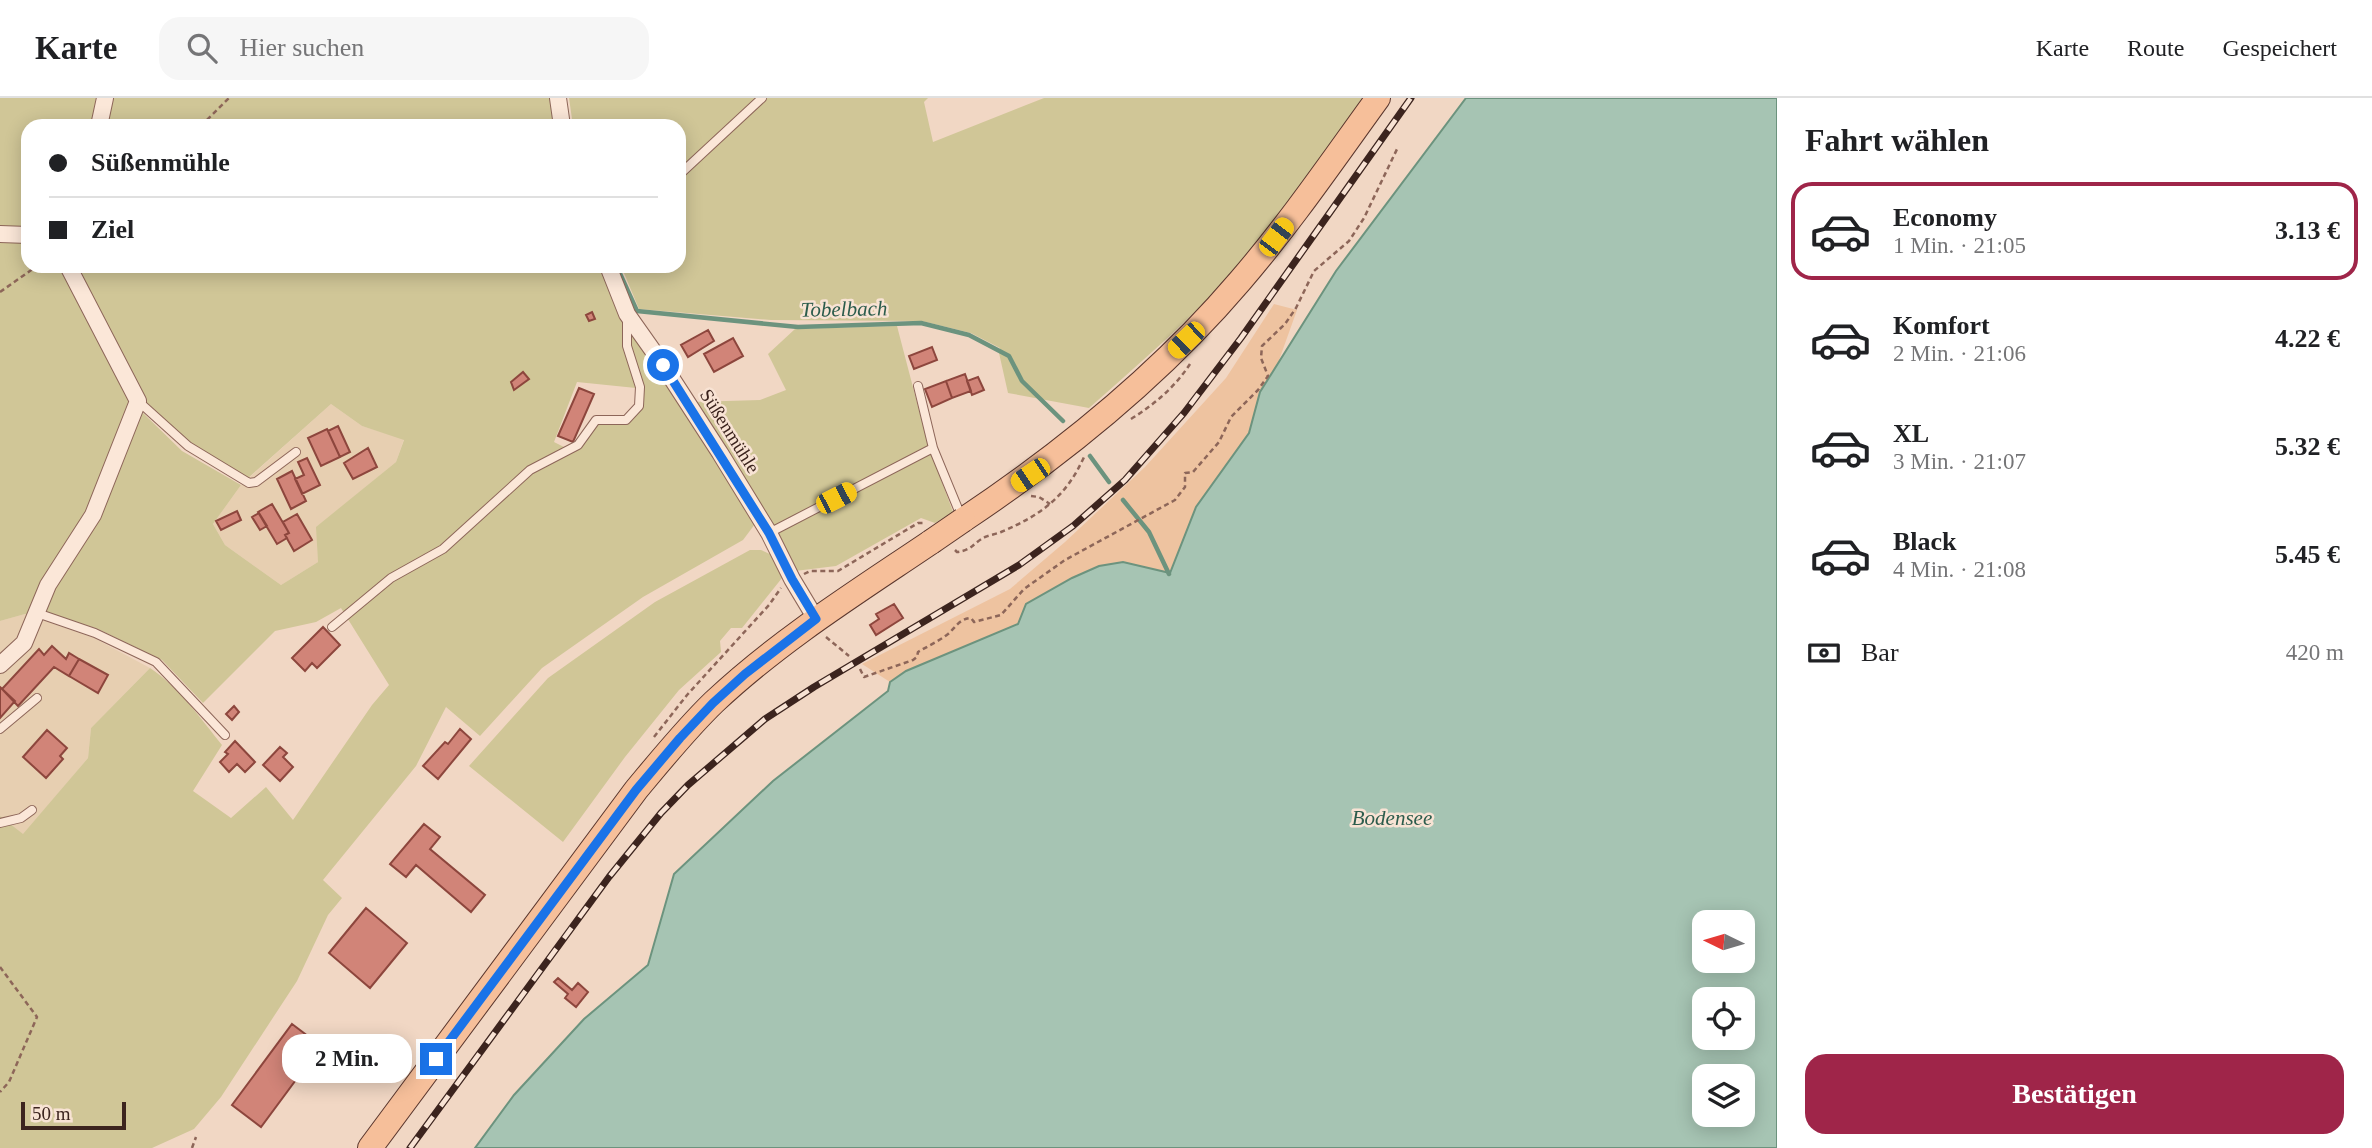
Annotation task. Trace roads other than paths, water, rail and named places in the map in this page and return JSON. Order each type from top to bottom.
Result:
[{"type":"main road","points":[[370,1148],[636,790],[713,703],[745,674],[931,533],[963,520],[1030,475],[1098,420],[1186,340],[1240,282],[1276,237],[1378,98]]},
{"type":"street","points":[[100,119],[105,98]]},
{"type":"street","points":[[558,98],[561,119]]},
{"type":"street","points":[[0,234],[21,235]]},
{"type":"street","points":[[0,665],[24,643],[48,585],[93,514],[138,401],[72,273]]},
{"type":"street","name":"Süßenmühle","points":[[611,273],[627,314],[663,365],[769,533],[816,619]]},
{"type":"lane","points":[[686,169],[762,98]]},
{"type":"lane","points":[[332,627],[391,578],[443,549],[530,470],[578,445],[596,420],[626,419],[639,406],[640,387],[627,346],[627,314]]},
{"type":"lane","points":[[918,386],[933,448],[963,520]]},
{"type":"lane","points":[[138,401],[188,446],[249,483],[256,482],[296,452]]},
{"type":"lane","points":[[769,533],[933,448]]},
{"type":"lane","points":[[37,613],[95,633],[156,662],[225,735]]},
{"type":"lane","points":[[0,729],[37,698]]},
{"type":"lane","points":[[0,823],[21,818],[32,810]]},
{"type":"water","name":"Bodensee","points":[[1466,98],[1777,98],[1777,1148],[475,1148],[514,1095],[584,1019],[648,965],[674,874],[773,781],[888,691],[890,682],[906,671],[1018,624],[1026,604],[1099,566],[1123,562],[1170,573],[1196,507],[1249,433],[1260,392],[1336,271]]},
{"type":"waterway","name":"Tobelbach","points":[[620,273],[637,311],[798,327],[921,323],[969,335],[1009,356],[1022,381],[1063,421]]},
{"type":"waterway","name":"Tobelbach","points":[[1090,456],[1109,482]]},
{"type":"waterway","name":"Tobelbach","points":[[1123,500],[1149,532],[1169,574]]},
{"type":"railway","points":[[410,1148],[609,877],[661,813],[688,785],[765,719],[1019,565],[1073,526],[1125,480],[1184,413],[1241,338],[1411,98]]}]
